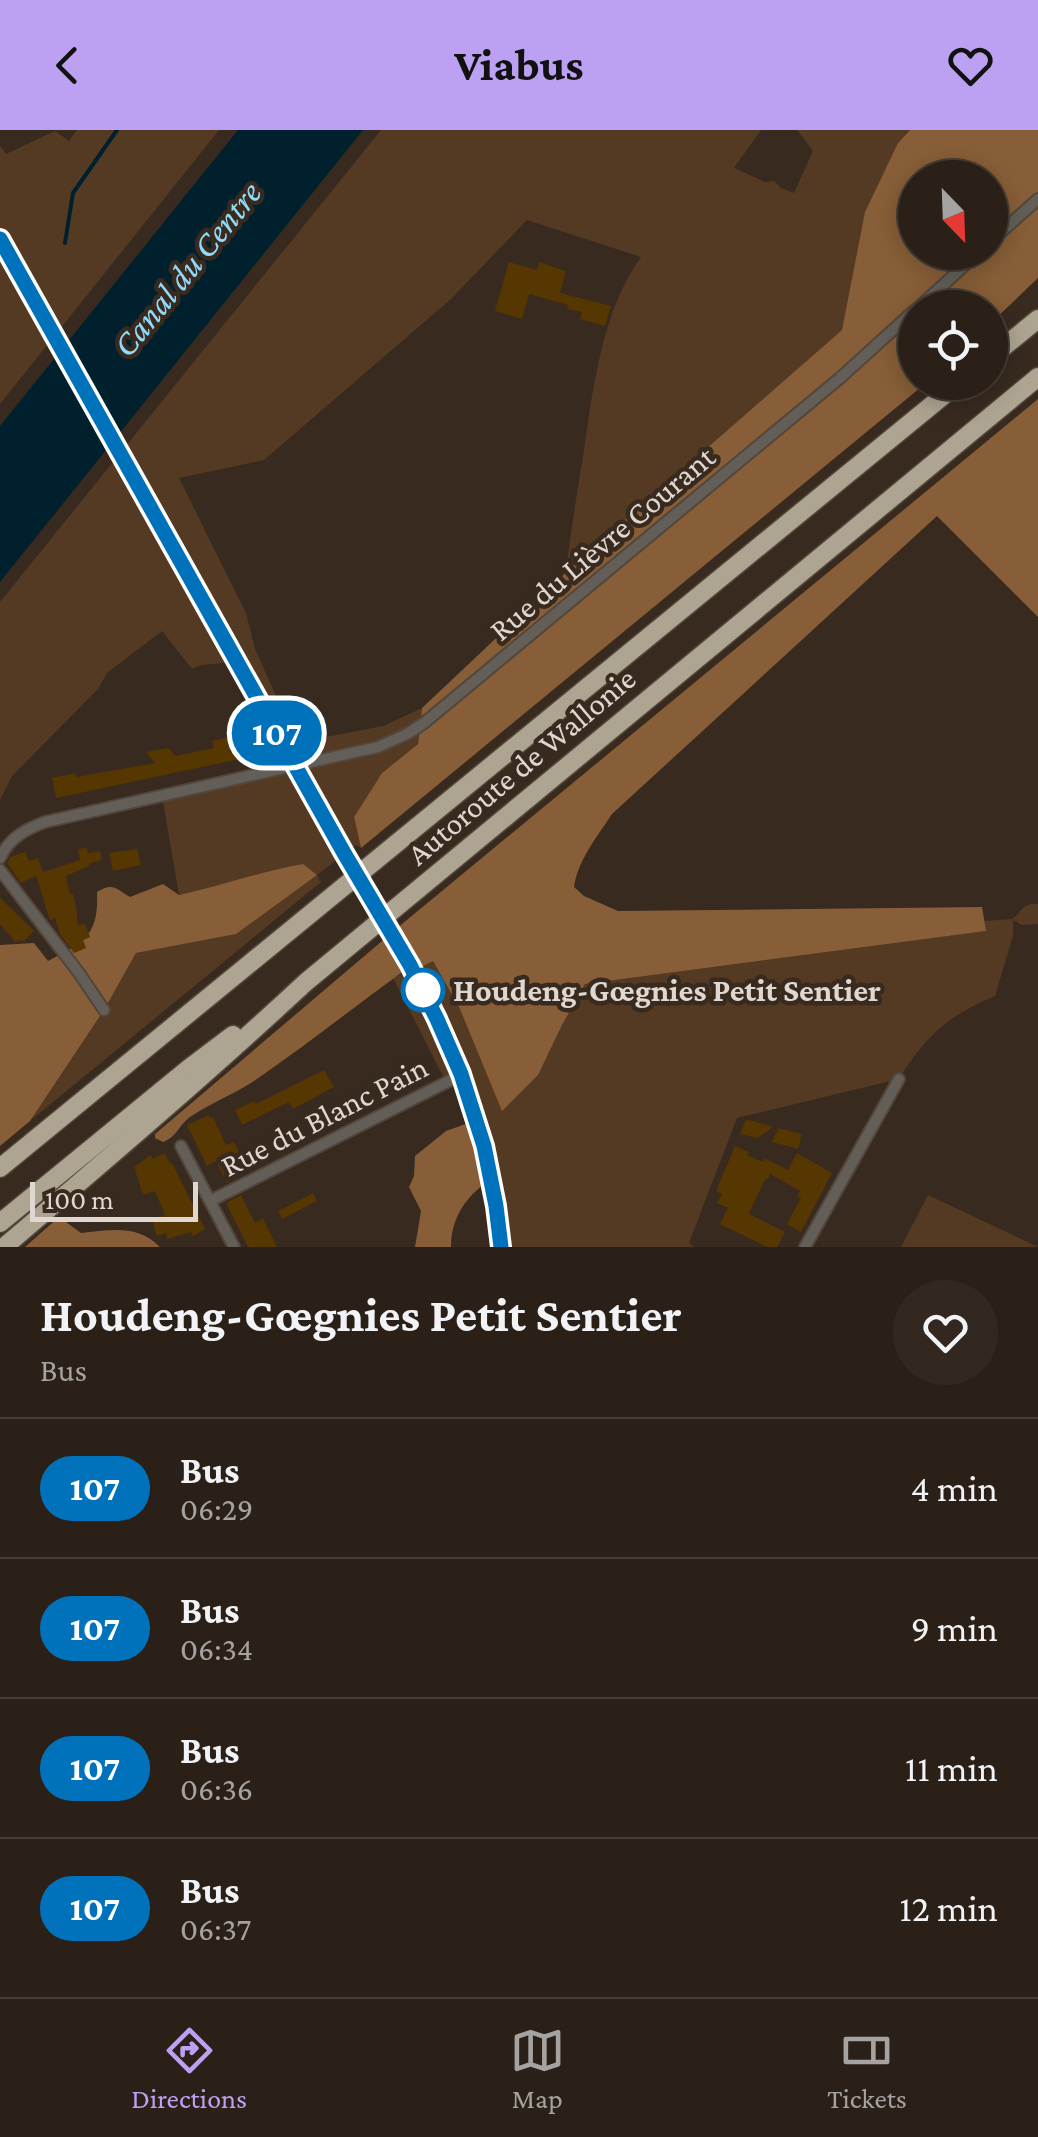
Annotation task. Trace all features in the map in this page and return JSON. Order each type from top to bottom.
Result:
[{"type":"highway","points":[[1008,343],[1038,319]]},
{"type":"highway","name":"Autoroute de Wallonie","points":[[4,1247],[198,1081],[306,982],[1038,378]]},
{"type":"highway","name":"Autoroute de Wallonie","points":[[0,1168],[938,400]]},
{"type":"highway","points":[[0,1222],[188,1069],[306,982]]},
{"type":"street","points":[[1008,226],[1038,199]]},
{"type":"street","points":[[0,239],[38,308]]},
{"type":"street","name":"Rue du Lièvre Courant","points":[[937,290],[959,270]]},
{"type":"street","name":"Rue du Lièvre Courant","points":[[0,858],[14,838],[45,822],[393,741],[424,722],[840,378],[898,325]]},
{"type":"street","points":[[138,484],[344,853]]},
{"type":"street","points":[[0,870],[104,1010]]},
{"type":"street","points":[[392,934],[461,1074],[484,1146],[501,1247]]},
{"type":"street","name":"Rue du Blanc Pain","points":[[210,1202],[461,1074]]},
{"type":"street","points":[[805,1247],[899,1079]]},
{"type":"street","name":"Rue du Blanc Pain","points":[[182,1146],[234,1247]]},
{"type":"shaded area","points":[[77,130],[219,130],[0,404],[0,146],[6,154],[55,131],[69,141]]},
{"type":"shaded area","points":[[381,130],[761,130],[734,168],[765,182],[774,181],[794,193],[813,151],[797,130],[910,130],[898,143],[842,330],[565,574],[602,349],[617,300],[641,257],[527,220],[451,299],[264,460],[179,478],[246,613],[255,649],[300,742],[383,726],[422,708],[418,744],[382,773],[354,817],[361,848],[356,845],[317,875],[321,882],[30,1121],[104,1010],[136,953],[235,934],[316,875],[303,864],[179,895],[162,796],[294,765],[237,662],[192,669],[162,631],[107,673],[98,689],[12,776],[0,800],[0,602]]},
{"type":"shaded area","points":[[910,130],[1038,130],[1038,278],[1008,307],[1008,290],[898,290],[898,400],[905,400],[361,848],[354,817],[382,773],[418,744],[422,708],[577,562],[842,330],[865,212],[898,143]]},
{"type":"shaded area","points":[[1038,399],[1038,617],[937,516],[612,814],[584,858],[574,887],[584,896],[618,911],[982,907],[986,931],[585,984],[538,1075],[502,1111],[460,1009],[433,961],[401,973],[257,1079],[190,1117],[168,1140],[155,1138],[155,1134],[402,924]]},
{"type":"shaded area","points":[[303,864],[317,875],[236,934],[136,953],[104,1010],[30,1121],[0,1146],[0,945],[34,943],[48,961],[61,954],[87,936],[95,919],[97,892],[107,887],[130,897],[163,884],[179,895]]},
{"type":"shaded area","points":[[1031,904],[1038,904],[1038,924],[1022,925],[1013,920],[1013,936],[995,996],[939,1028],[899,1079],[737,1118],[689,1243],[694,1247],[501,1247],[462,1075],[446,1082],[393,978],[433,960],[460,1009],[561,1027],[585,984],[985,931],[984,921],[1013,919]]},
{"type":"shaded area","points":[[477,1120],[491,1179],[462,1208],[451,1247],[415,1247],[421,1211],[409,1187],[415,1156],[446,1131]]},
{"type":"shaded area","points":[[928,1195],[1038,1247],[901,1247]]},
{"type":"shaded area","points":[[59,1217],[81,1233],[133,1232],[160,1247],[25,1247]]},
{"type":"water","name":"Canal du Centre","points":[[238,130],[363,130],[0,582],[0,426]]},
{"type":"building","points":[[509,262],[537,270],[539,262],[566,271],[560,293],[611,306],[605,326],[580,319],[582,312],[567,309],[568,305],[529,294],[522,319],[495,311]]},
{"type":"building","points":[[235,736],[240,759],[56,798],[52,778],[155,763],[146,752],[169,748],[175,756],[214,748],[212,741]]},
{"type":"building","points":[[86,847],[88,853],[100,851],[102,860],[66,876],[78,925],[85,924],[90,937],[83,940],[86,948],[74,953],[60,934],[55,918],[50,920],[36,876],[21,883],[7,863],[10,857],[25,852],[29,861],[38,858],[43,872],[80,860],[78,850]]},
{"type":"building","points":[[137,849],[141,865],[113,871],[109,853]]},
{"type":"building","points":[[0,898],[34,931],[23,942],[16,943],[0,924]]},
{"type":"building","points":[[324,1070],[334,1087],[293,1109],[289,1102],[242,1125],[235,1110],[254,1101],[256,1104]]},
{"type":"building","points":[[209,1115],[226,1145],[234,1142],[244,1161],[236,1165],[242,1175],[227,1183],[216,1161],[207,1166],[187,1125]]},
{"type":"building","points":[[746,1120],[773,1127],[758,1138],[740,1134]]},
{"type":"building","points":[[778,1128],[802,1134],[798,1149],[772,1142]]},
{"type":"building","points":[[735,1146],[749,1152],[747,1155],[763,1162],[764,1158],[788,1170],[797,1153],[832,1173],[801,1232],[787,1224],[801,1198],[797,1196],[800,1191],[770,1174],[765,1179],[749,1214],[785,1232],[777,1247],[767,1247],[720,1224],[728,1208],[717,1203],[722,1194],[716,1191]]},
{"type":"building","points":[[165,1153],[205,1229],[193,1236],[191,1232],[167,1239],[166,1233],[157,1236],[152,1220],[165,1215],[155,1191],[143,1195],[134,1167],[151,1155],[152,1159]]},
{"type":"building","points":[[313,1193],[317,1201],[282,1219],[278,1211]]},
{"type":"building","points":[[241,1195],[255,1223],[263,1218],[277,1247],[248,1247],[226,1203]]},
{"type":"waterway","points":[[65,243],[73,193],[117,130]]},
{"type":"tunnel","points":[[38,308],[138,484]]},
{"type":"tunnel","points":[[344,853],[388,927]]},
{"type":"bus line","name":"107","points":[[0,239],[437,1019],[477,1120],[501,1247]]},
{"type":"place","name":"Houdeng-Gœgnies Petit Sentier","points":[[423,990]]}]
